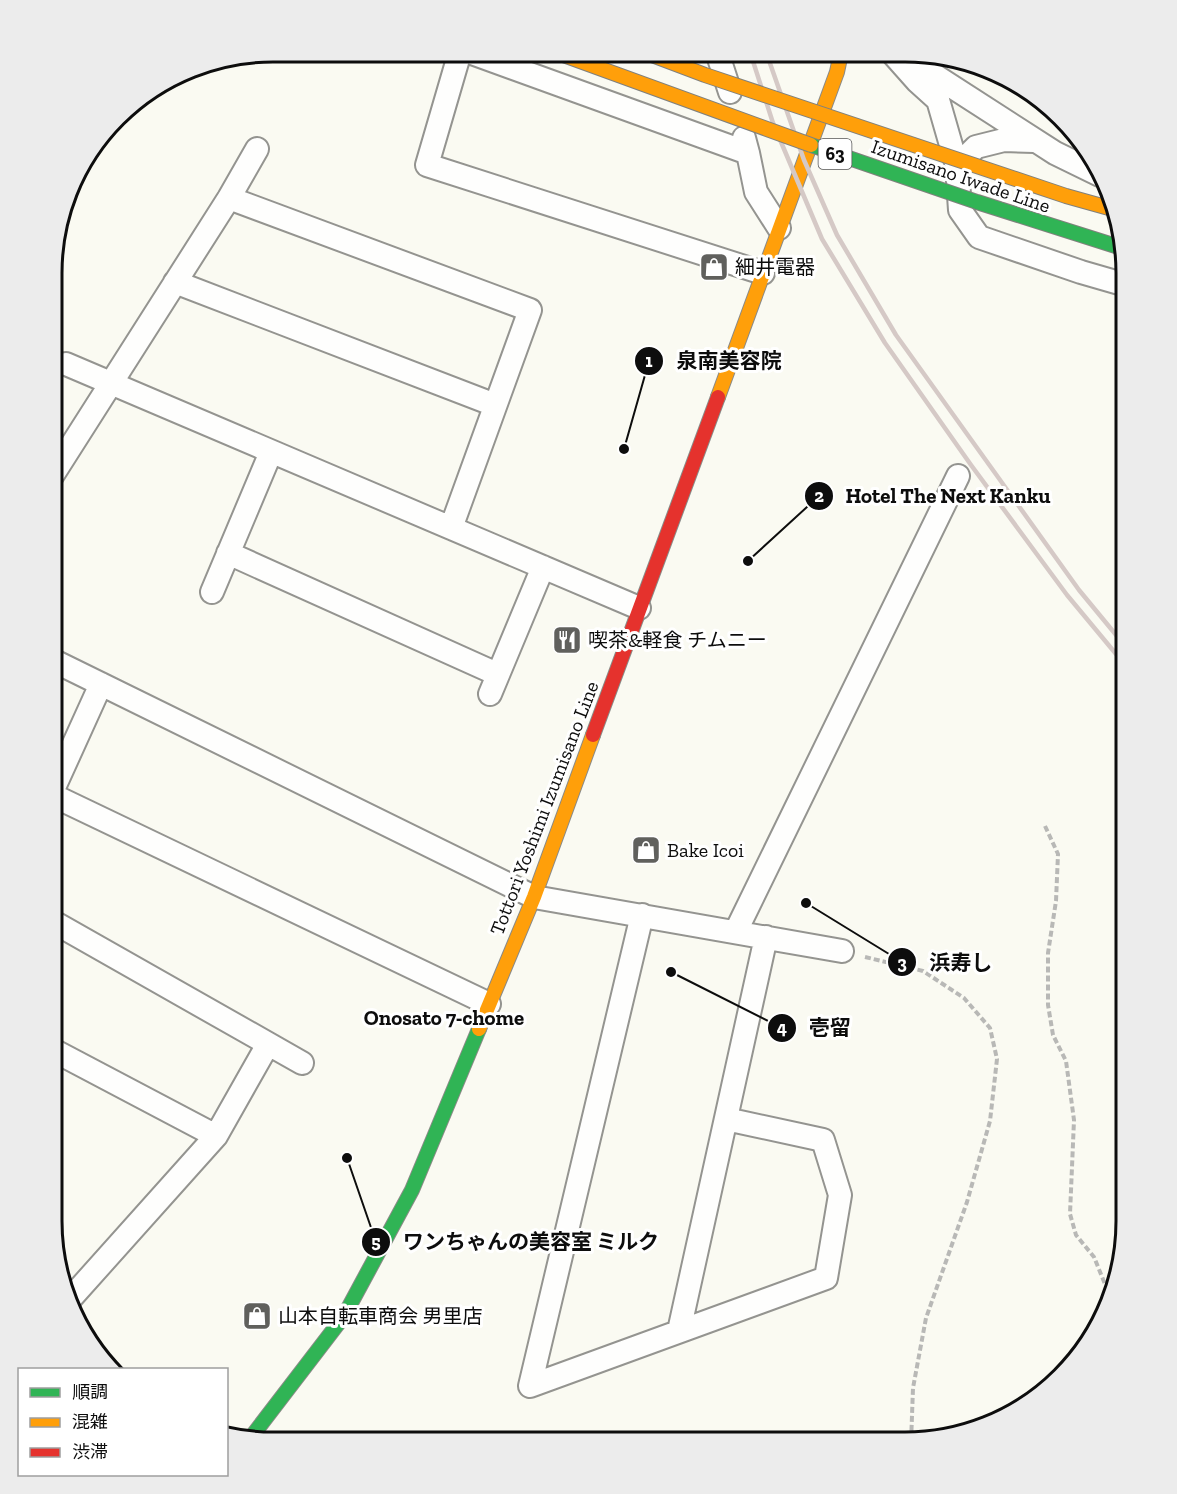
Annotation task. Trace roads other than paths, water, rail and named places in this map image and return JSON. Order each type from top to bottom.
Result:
[{"type":"main road","name":"Izumisano Iwade Line","points":[[582,62],[831,153],[1114,246]]},
{"type":"main road","name":"Izumisano Iwade Line","points":[[671,62],[1105,207]]},
{"type":"main road","name":"Tottori Yoshimi Izumisano Line","points":[[264,1432],[344,1316],[412,1190],[534,897],[839,62]]},
{"type":"street","points":[[457,62],[427,165],[763,273]]},
{"type":"street","points":[[497,62],[748,153]]},
{"type":"street","points":[[720,62],[748,153],[756,192],[779,228]]},
{"type":"street","points":[[900,62],[938,100],[957,166],[960,210],[979,237],[1116,282]]},
{"type":"street","points":[[911,62],[1035,141],[1088,169]]},
{"type":"street","points":[[957,166],[976,147],[1004,140],[1035,141]]},
{"type":"street","points":[[62,460],[229,198],[257,149]]},
{"type":"street","points":[[229,198],[530,310],[451,528]]},
{"type":"street","points":[[175,282],[495,405]]},
{"type":"street","points":[[66,364],[639,608]]},
{"type":"street","points":[[212,592],[271,452]]},
{"type":"street","points":[[736,931],[958,476]]},
{"type":"street","points":[[228,553],[494,684],[543,567]]},
{"type":"street","points":[[62,670],[101,684],[534,897],[842,951]]},
{"type":"street","points":[[62,772],[101,684]]},
{"type":"street","points":[[62,799],[489,1004]]},
{"type":"street","points":[[642,915],[530,1386],[826,1278],[840,1195],[823,1140],[726,1119]]},
{"type":"street","points":[[62,927],[302,1063]]},
{"type":"street","points":[[679,1331],[766,937]]},
{"type":"street","points":[[75,1294],[216,1136],[268,1044]]},
{"type":"street","points":[[62,1055],[216,1136]]},
{"type":"railway","points":[[753,62],[773,123],[822,239],[885,343],[1067,595],[1116,653]]},
{"type":"railway","points":[[770,62],[804,160],[837,235],[896,335],[1079,590],[1116,634]]},
{"type":"place","name":"細井電器","points":[[714,267]]},
{"type":"place","name":"泉南美容院","points":[[624,449]]},
{"type":"place","name":"Hotel The Next Kanku","points":[[748,561]]},
{"type":"place","name":"喫茶&軽食 チムニー","points":[[567,640]]},
{"type":"place","name":"Bake Icoi","points":[[646,850]]},
{"type":"place","name":"浜寿し","points":[[806,903]]},
{"type":"place","name":"壱留","points":[[671,972]]},
{"type":"place","name":"ワンちゃんの美容室 ミルク","points":[[347,1158]]},
{"type":"place","name":"山本自転車商会 男里店","points":[[257,1316]]},
{"type":"district","name":"Onosato 7-chome","points":[[444,1018]]}]
